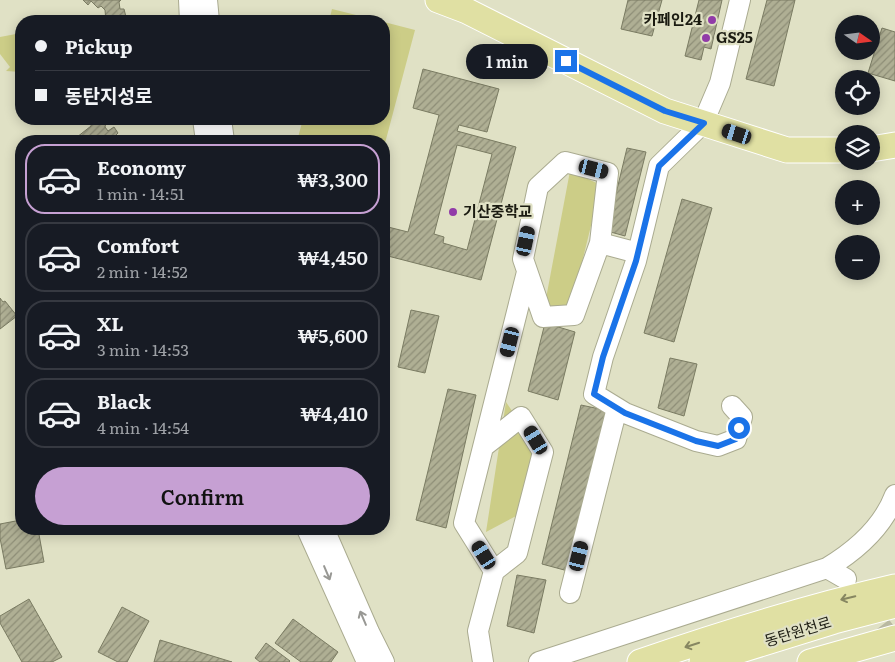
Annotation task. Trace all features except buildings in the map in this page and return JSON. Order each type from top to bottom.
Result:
[{"type":"main road","points":[[438,0],[467,11],[665,111],[786,150],[835,150]]},
{"type":"main road","points":[[880,148],[895,145]]},
{"type":"main road","points":[[640,662],[776,618],[838,600],[895,587]]},
{"type":"main road","name":"동탄원천로","points":[[702,662],[834,620],[895,605]]},
{"type":"main road","points":[[810,662],[895,638]]},
{"type":"main road","points":[[873,662],[895,655]]},
{"type":"street","points":[[188,0],[189,15]]},
{"type":"street","points":[[207,0],[208,15]]},
{"type":"street","points":[[732,406],[742,417],[736,439],[718,446],[696,441],[625,413],[594,394],[603,357],[638,253],[659,166],[704,123],[720,82],[740,0]]},
{"type":"street","points":[[565,162],[608,173],[600,243],[574,314],[543,317],[523,259],[538,187],[565,162]]},
{"type":"street","points":[[600,243],[638,253]]},
{"type":"street","points":[[494,571],[464,523],[527,272]]},
{"type":"street","points":[[570,594],[617,408]]},
{"type":"street","points":[[483,662],[478,632],[494,571],[518,553],[543,452],[521,417],[484,447]]},
{"type":"street","points":[[539,662],[827,568],[848,556],[871,533],[889,511],[895,494]]},
{"type":"street","points":[[310,535],[367,662]]},
{"type":"street","points":[[327,535],[384,662]]},
{"type":"street","points":[[827,568],[846,579]]},
{"type":"green space","points":[[332,9],[356,15],[330,15]]},
{"type":"green space","points":[[390,24],[415,30],[390,124]]},
{"type":"green space","points":[[15,34],[15,72],[6,71],[10,67],[0,54],[0,37]]},
{"type":"green space","points":[[301,125],[390,125],[387,135],[299,135]]},
{"type":"green space","points":[[570,171],[601,185],[570,311],[544,309]]},
{"type":"green space","points":[[506,402],[535,445],[518,515],[486,532]]},
{"type":"tunnel","points":[[863,602],[895,644]]},
{"type":"place","name":"카페인24","points":[[712,20]]},
{"type":"place","name":"GS25","points":[[706,38]]},
{"type":"place","name":"기산중학교","points":[[453,212]]},
{"type":"route","points":[[566,61],[665,111],[704,123],[659,166],[636,261],[603,357],[594,394],[625,413],[696,441],[718,446],[736,439],[739,428]]}]
